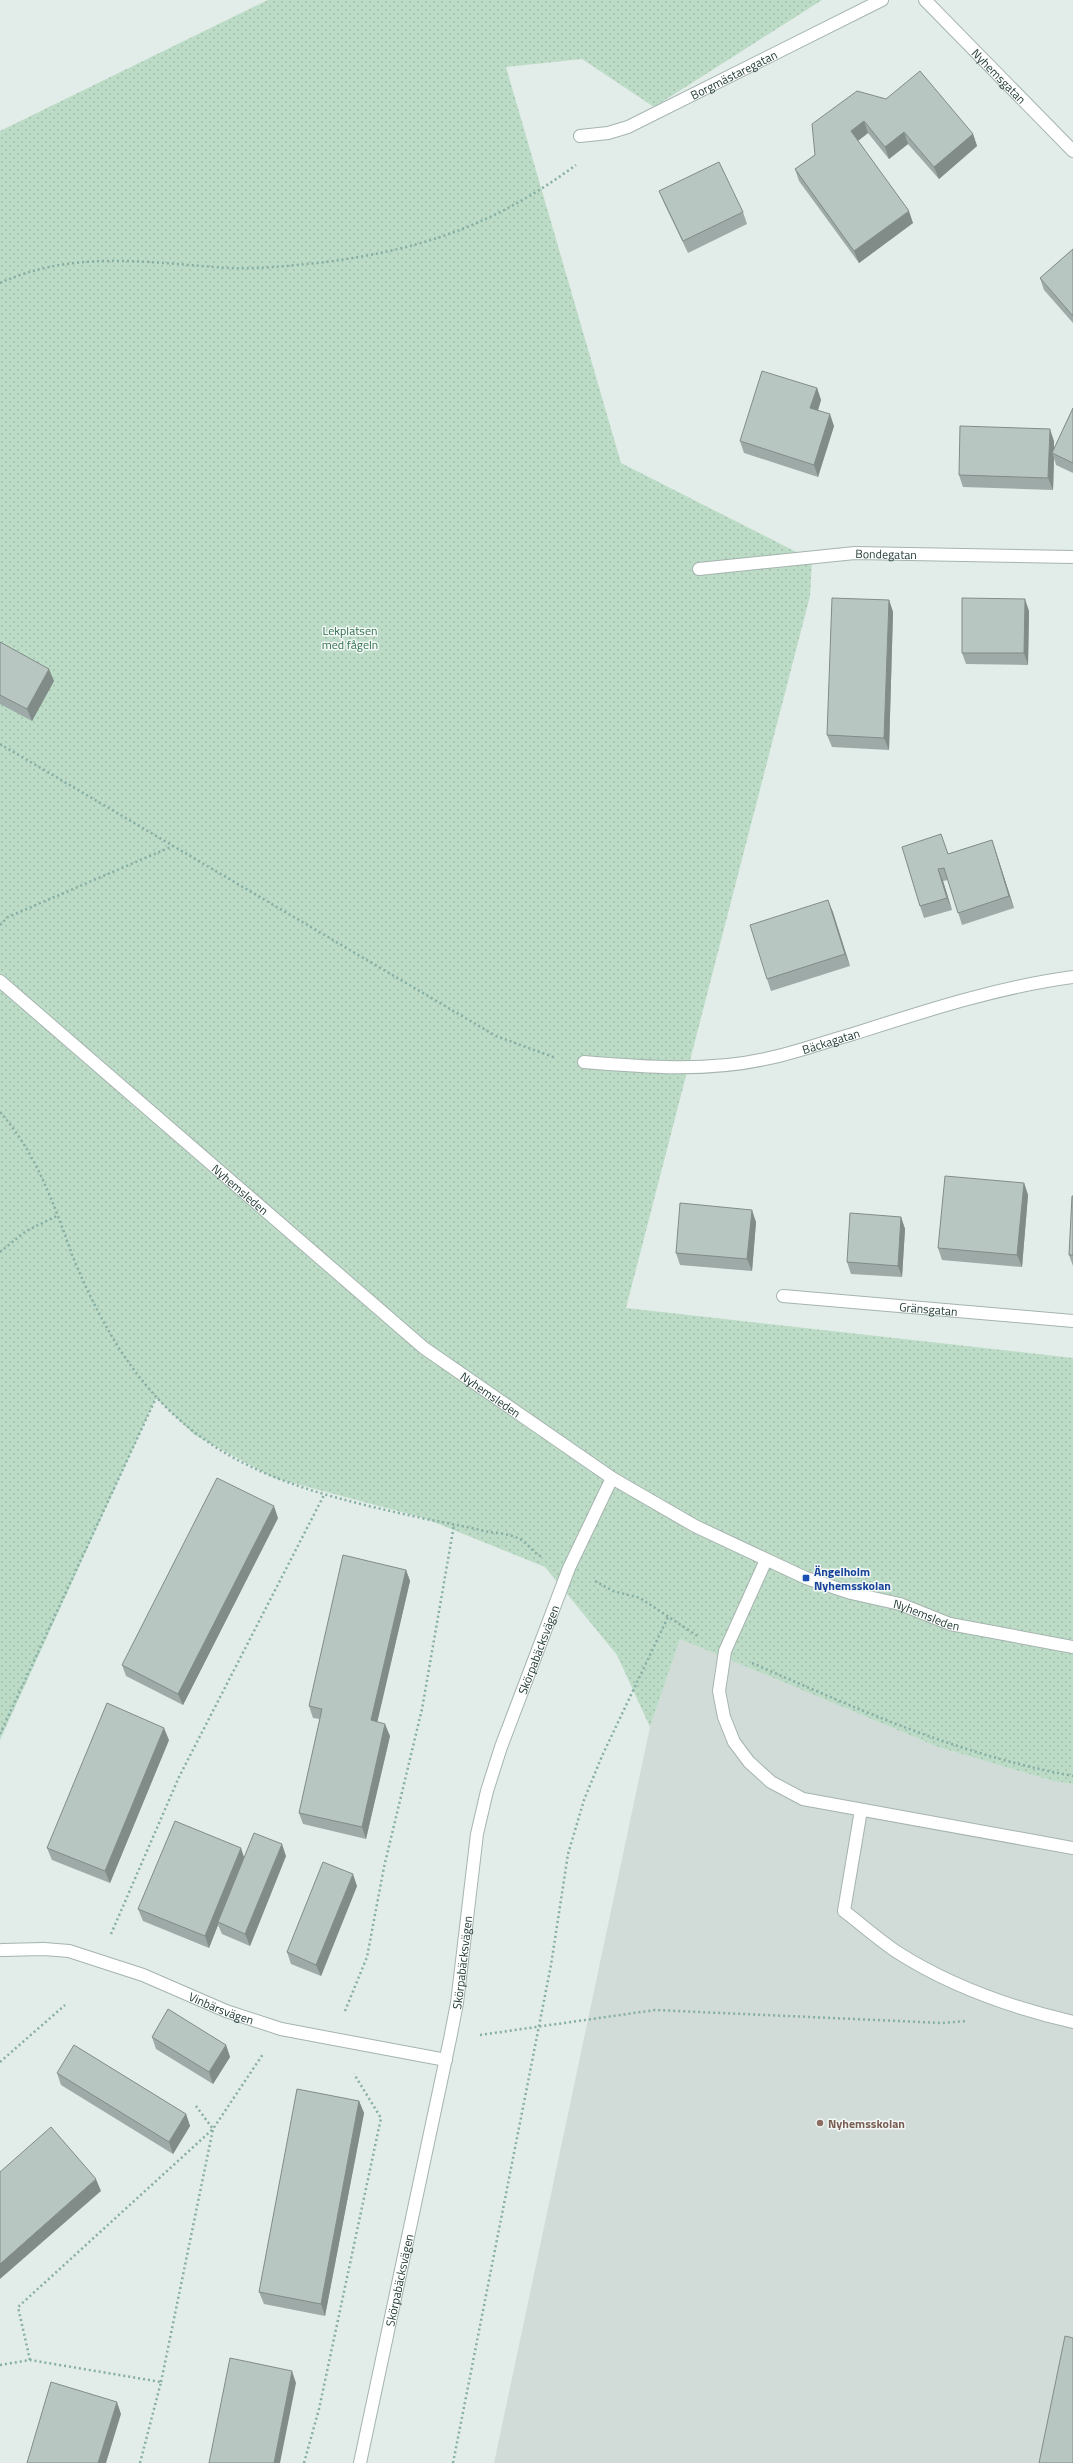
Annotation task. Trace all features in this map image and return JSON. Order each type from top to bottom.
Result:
[{"type":"street","name":"Borgmästaregatan","points":[[580,136],[608,134],[646,118],[882,0]]},
{"type":"street","name":"Nyhemsgatan","points":[[925,0],[1073,151]]},
{"type":"street","name":"Bondegatan","points":[[699,569],[855,553],[1073,557]]},
{"type":"street","name":"Bäckagatan","points":[[584,1062],[644,1067],[688,1067],[726,1065],[765,1059],[970,999],[1021,986],[1073,978]]},
{"type":"street","name":"Nyhemsleden","points":[[0,981],[424,1348],[612,1478],[695,1526],[806,1578],[851,1593],[900,1604],[950,1624],[1073,1648]]},
{"type":"street","name":"Gränsgatan","points":[[783,1296],[1073,1321]]},
{"type":"street","name":"Skörpabäcksvägen","points":[[360,2463],[457,2003],[477,1834],[487,1791],[506,1734],[569,1568],[612,1478]]},
{"type":"street","points":[[766,1560],[725,1651],[719,1691],[724,1717],[734,1742],[749,1762],[771,1782],[803,1799],[1073,1848]]},
{"type":"street","points":[[861,1810],[844,1911],[897,1952],[951,1981],[1037,2014],[1073,2022]]},
{"type":"street","name":"Vinbärsvägen","points":[[2,1950],[44,1949],[69,1951],[143,1975],[226,2011],[280,2029],[446,2060]]},
{"type":"path","points":[[0,283],[31,272],[90,261],[128,259],[230,268],[276,267],[378,255],[421,245],[474,225],[543,188],[577,164],[608,134]]},
{"type":"path","points":[[0,744],[496,1036],[559,1059],[584,1062]]},
{"type":"path","points":[[0,925],[8,917],[173,846]]},
{"type":"path","points":[[0,1112],[14,1129],[34,1160],[59,1214],[73,1257],[102,1319],[127,1361],[156,1398],[195,1435],[220,1450],[274,1478],[324,1495],[454,1525],[520,1538],[539,1555],[569,1568],[613,1591],[640,1598],[668,1618],[725,1651],[879,1718],[938,1741],[989,1757],[1073,1776]]},
{"type":"path","points":[[0,1252],[26,1232],[59,1214]]},
{"type":"path","points":[[0,1734],[156,1398]]},
{"type":"path","points":[[100,1961],[179,1777],[324,1495]]},
{"type":"path","points":[[304,2463],[319,2409],[381,2118],[333,2040],[367,1957],[384,1867],[422,1709],[454,1525]]},
{"type":"path","points":[[453,2463],[539,2026],[568,1854],[584,1800],[622,1711],[668,1618]]},
{"type":"path","points":[[0,2062],[65,2005]]},
{"type":"path","points":[[450,2039],[655,2010],[942,2023],[971,2020]]},
{"type":"path","points":[[30,2360],[18,2307],[213,2129],[280,2029]]},
{"type":"path","points":[[140,2463],[161,2382],[213,2129],[196,2106]]},
{"type":"path","points":[[0,2365],[30,2360],[161,2382]]},
{"type":"shaded area","name":"Nyhemsskolan","points":[[680,1639],[938,1747],[1053,1781],[1073,1784],[1073,2463],[494,2463],[650,1727]]},
{"type":"green space","name":"Lekplatsen med fågeln","points":[[268,0],[822,0],[654,107],[582,59],[506,67],[621,463],[812,560],[810,596],[626,1308],[1073,1358],[1073,1784],[1053,1781],[938,1747],[680,1639],[650,1727],[617,1655],[545,1567],[424,1518],[274,1478],[195,1435],[156,1398],[0,1740],[0,131]]},
{"type":"building","points":[[920,71],[973,134],[934,167],[904,132],[885,147],[864,121],[851,131],[909,211],[854,251],[795,169],[815,155],[812,124],[857,91],[886,99]]},
{"type":"building","points":[[719,162],[743,212],[683,241],[659,191]]},
{"type":"building","points":[[1073,249],[1073,316],[1040,278]]},
{"type":"building","points":[[762,371],[817,388],[810,408],[830,414],[814,465],[740,441]]},
{"type":"building","points":[[1073,408],[1073,463],[1052,453]]},
{"type":"building","points":[[960,426],[1050,429],[1048,478],[959,475]]},
{"type":"building","points":[[832,598],[889,600],[884,738],[827,735]]},
{"type":"building","points":[[962,598],[1025,599],[1024,653],[962,653]]},
{"type":"building","points":[[0,642],[49,669],[27,709],[0,695]]},
{"type":"building","points":[[941,834],[948,854],[992,840],[1009,896],[958,913],[944,868],[938,869],[947,898],[920,906],[902,847]]},
{"type":"building","points":[[828,900],[845,954],[767,979],[750,925]]},
{"type":"building","points":[[945,1176],[1024,1183],[1017,1255],[938,1248]]},
{"type":"building","points":[[1072,1196],[1073,1255],[1069,1255]]},
{"type":"building","points":[[680,1203],[752,1210],[747,1259],[676,1253]]},
{"type":"building","points":[[850,1213],[901,1217],[898,1266],[847,1262]]},
{"type":"building","points":[[217,1478],[274,1506],[178,1694],[122,1665]]},
{"type":"building","points":[[343,1555],[406,1570],[371,1720],[385,1724],[362,1827],[299,1813],[322,1709],[309,1706]]},
{"type":"building","points":[[107,1703],[164,1728],[105,1871],[47,1848]]},
{"type":"building","points":[[175,1821],[241,1848],[205,1936],[138,1909]]},
{"type":"building","points":[[254,1833],[282,1844],[245,1934],[218,1922]]},
{"type":"building","points":[[323,1862],[353,1874],[316,1965],[287,1952]]},
{"type":"building","points":[[168,2009],[226,2045],[209,2072],[152,2037]]},
{"type":"building","points":[[74,2045],[186,2114],[169,2142],[57,2073]]},
{"type":"building","points":[[297,2089],[359,2101],[321,2304],[259,2292]]},
{"type":"building","points":[[51,2127],[96,2179],[0,2264],[0,2172]]},
{"type":"building","points":[[1065,2336],[1073,2338],[1073,2463],[1039,2463]]},
{"type":"building","points":[[230,2358],[292,2371],[274,2463],[209,2463]]},
{"type":"building","points":[[51,2382],[117,2402],[98,2463],[27,2463]]},
{"type":"place","name":"Ängelholm Nyhemsskolan","points":[[806,1578]]},
{"type":"place","name":"Nyhemsskolan","points":[[820,2123]]}]
